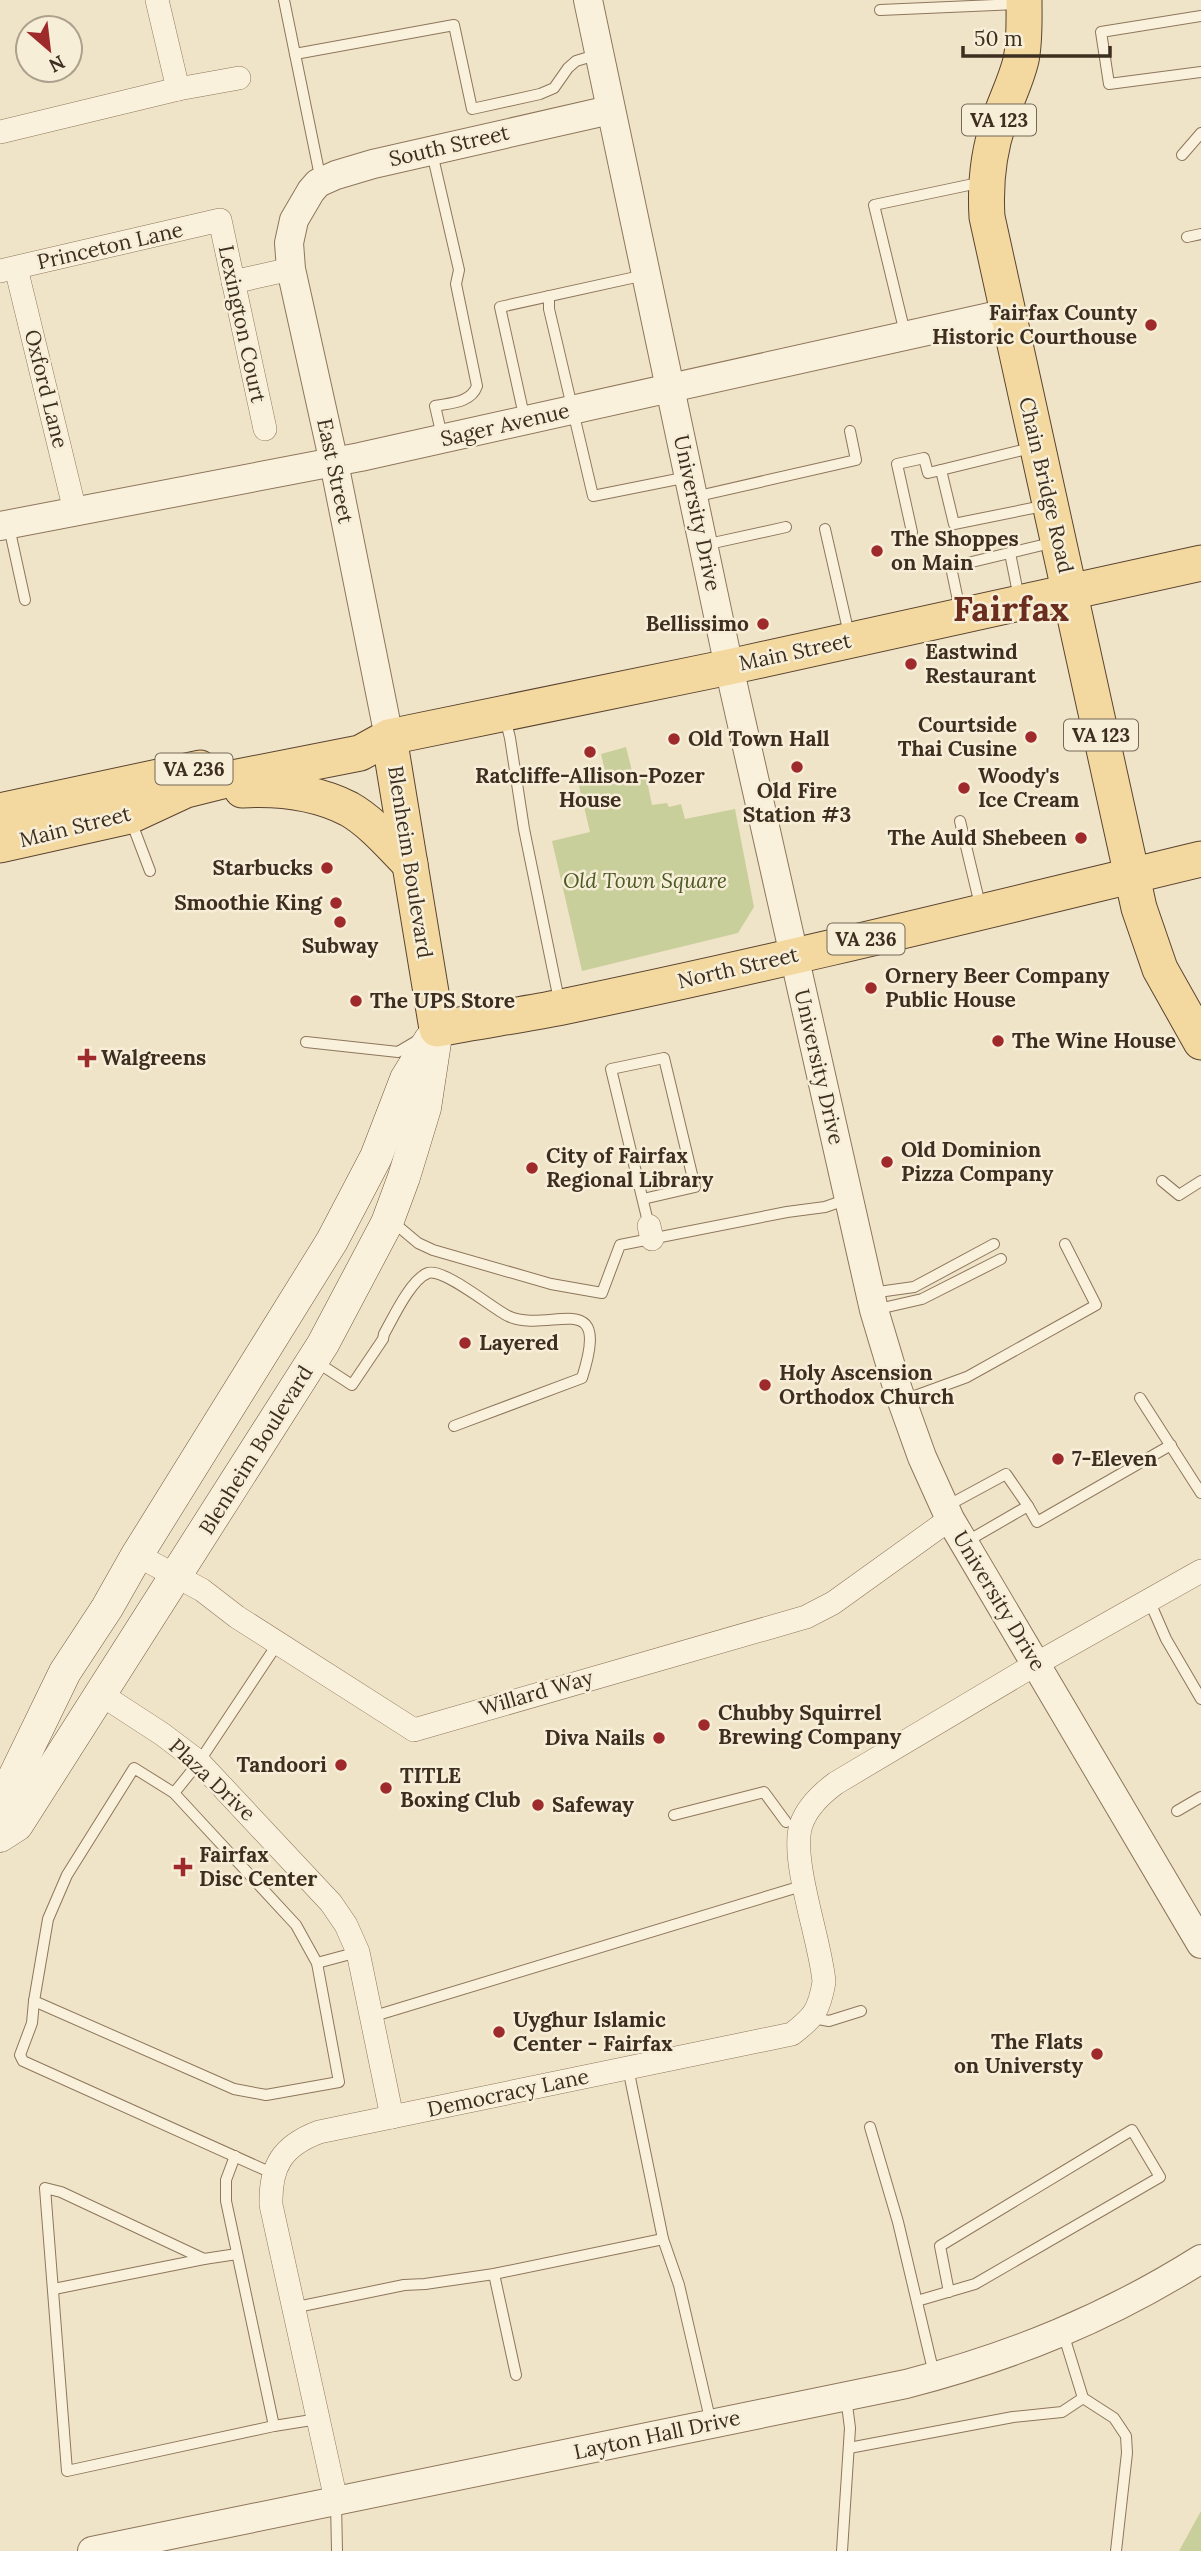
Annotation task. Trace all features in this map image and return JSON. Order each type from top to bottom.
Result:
[{"type":"main road","name":"Chain Bridge Road","points":[[1024,2],[1025,26],[1021,60],[999,120],[986,182],[987,217],[1139,908],[1160,969],[1201,1042]]},
{"type":"main road","name":"Main Street","points":[[0,811],[357,734],[389,737],[503,714],[1201,563]]},
{"type":"main road","name":"Main Street","points":[[0,845],[130,816],[186,790],[360,753],[389,737]]},
{"type":"main road","name":"Blenheim Boulevard","points":[[0,1836],[17,1825],[313,1359],[388,1218],[404,1177],[425,1108],[437,1029],[389,737]]},
{"type":"main road","name":"VA 236","points":[[130,816],[234,791],[273,789],[310,795],[350,810],[410,864]]},
{"type":"main road","name":"North Street","points":[[437,1029],[633,991],[1201,859]]},
{"type":"main road","name":"Blenheim Boulevard","points":[[0,1806],[65,1672],[332,1241],[376,1157],[406,1079],[437,1029]]},
{"type":"street","points":[[157,0],[178,89]]},
{"type":"street","name":"University Drive","points":[[588,0],[729,667],[848,1199],[872,1301],[902,1401],[922,1457],[947,1513],[1201,1944]]},
{"type":"street","points":[[0,132],[178,89],[239,78]]},
{"type":"street","name":"South Street","points":[[321,181],[362,166],[610,110]]},
{"type":"street","name":"East Street","points":[[321,181],[311,191],[294,220],[289,243],[290,269],[334,463],[389,737]]},
{"type":"street","name":"Princeton Lane","points":[[8,269],[220,220]]},
{"type":"street","name":"Lexington Court","points":[[220,220],[265,429]]},
{"type":"street","name":"Oxford Lane","points":[[8,269],[75,511]]},
{"type":"street","points":[[233,282],[290,269]]},
{"type":"street","name":"Sager Avenue","points":[[4,525],[334,463],[1007,313]]},
{"type":"street","name":"Willard Way","points":[[137,1555],[202,1590],[237,1617],[414,1730],[806,1617],[833,1603],[947,1513]]},
{"type":"street","points":[[813,2018],[821,2000],[824,1982],[799,1839],[801,1826],[811,1806],[823,1792],[1037,1664],[1201,1571]]},
{"type":"street","name":"Plaza Drive","points":[[99,1693],[200,1762],[331,1903],[358,1952],[392,2117]]},
{"type":"street","name":"Democracy Lane","points":[[274,2174],[281,2157],[303,2138],[319,2132],[792,2034],[813,2018]]},
{"type":"street","points":[[274,2174],[271,2205],[336,2500]]},
{"type":"street","name":"Layton Hall Drive","points":[[100,2550],[935,2376],[1012,2353],[1090,2321],[1168,2280],[1201,2259]]},
{"type":"lane","points":[[284,0],[321,181]]},
{"type":"lane","points":[[880,10],[1024,2]]},
{"type":"lane","points":[[1201,16],[1101,32],[1109,84],[1201,72]]},
{"type":"lane","points":[[295,54],[454,25],[472,109],[554,88],[576,61],[599,54]]},
{"type":"lane","points":[[1182,155],[1201,133]]},
{"type":"lane","points":[[431,150],[459,270],[456,284],[477,386],[474,394],[466,399],[435,407],[442,439]]},
{"type":"lane","points":[[905,335],[874,205],[986,182]]},
{"type":"lane","points":[[1187,237],[1201,234]]},
{"type":"lane","points":[[526,420],[500,307],[646,275]]},
{"type":"lane","points":[[549,296],[593,496],[692,487],[856,460],[850,431]]},
{"type":"lane","points":[[912,532],[897,464],[924,458],[928,473],[1037,447]]},
{"type":"lane","points":[[941,470],[954,524],[1050,505]]},
{"type":"lane","points":[[4,525],[25,600]]},
{"type":"lane","points":[[704,545],[786,527]]},
{"type":"lane","points":[[825,529],[850,641]]},
{"type":"lane","points":[[962,616],[951,567],[1058,541]]},
{"type":"lane","points":[[1010,552],[1020,604]]},
{"type":"lane","points":[[503,714],[510,738],[524,829],[560,1007]]},
{"type":"lane","points":[[130,816],[150,871]]},
{"type":"lane","points":[[960,821],[982,911]]},
{"type":"lane","points":[[306,1042],[398,1052],[437,1029]]},
{"type":"lane","points":[[642,1199],[695,1187],[664,1058],[611,1069],[642,1199],[650,1232]]},
{"type":"lane","points":[[1161,1181],[1179,1195],[1201,1181]]},
{"type":"lane","points":[[388,1218],[418,1243],[433,1250],[551,1284],[601,1293],[620,1245],[650,1232],[825,1207],[848,1199]]},
{"type":"lane","points":[[872,1301],[914,1287],[994,1244]]},
{"type":"lane","points":[[902,1401],[967,1377],[1096,1306],[1065,1244]]},
{"type":"lane","points":[[872,1301],[922,1299],[1001,1259]]},
{"type":"lane","points":[[313,1359],[352,1385],[383,1339],[412,1286],[427,1273],[435,1273],[449,1280],[509,1316],[528,1321],[574,1318],[584,1325],[590,1334],[588,1358],[582,1378],[454,1426]]},
{"type":"lane","points":[[1140,1398],[1201,1493]]},
{"type":"lane","points":[[947,1513],[1006,1474],[1037,1521],[1171,1445]]},
{"type":"lane","points":[[964,1543],[1028,1506]]},
{"type":"lane","points":[[1149,1600],[1166,1639],[1201,1699]]},
{"type":"lane","points":[[174,1793],[200,1762],[278,1643]]},
{"type":"lane","points":[[34,2001],[234,2089],[266,2095],[339,2082],[317,1963],[296,1925],[174,1793],[134,1768],[68,1875],[48,1919],[34,2001],[32,2023],[20,2055],[23,2061],[274,2174]]},
{"type":"lane","points":[[674,1815],[764,1792],[786,1822]]},
{"type":"lane","points":[[1177,1811],[1201,1797]]},
{"type":"lane","points":[[371,2017],[805,1885]]},
{"type":"lane","points":[[317,1963],[358,1952]]},
{"type":"lane","points":[[813,2018],[829,2021],[861,2011]]},
{"type":"lane","points":[[628,2068],[663,2239],[679,2285],[711,2424]]},
{"type":"lane","points":[[870,2127],[898,2222],[935,2376]]},
{"type":"lane","points":[[917,2301],[949,2292],[975,2284],[1160,2177],[1132,2130],[940,2246],[949,2292]]},
{"type":"lane","points":[[234,2156],[226,2180],[226,2201],[274,2427]]},
{"type":"lane","points":[[204,2259],[61,2192],[45,2188],[67,2472],[318,2419]]},
{"type":"lane","points":[[292,2308],[404,2285],[494,2274],[663,2239]]},
{"type":"lane","points":[[54,2289],[237,2254]]},
{"type":"lane","points":[[494,2274],[516,2375]]},
{"type":"lane","points":[[1063,2332],[1083,2398],[1114,2418],[1126,2436],[1127,2453],[1116,2551]]},
{"type":"lane","points":[[842,2551],[850,2428],[846,2396]]},
{"type":"lane","points":[[849,2448],[1013,2417],[1062,2412],[1083,2398]]},
{"type":"lane","points":[[336,2500],[337,2551]]},
{"type":"green space","name":"Old Town Square","points":[[626,747],[634,779],[646,776],[652,805],[667,803],[669,807],[681,804],[685,819],[735,809],[754,907],[738,933],[582,971],[552,841],[590,832],[578,782],[606,775],[601,754]]},
{"type":"green space","points":[[1201,2511],[1201,2551],[1179,2551]]},
{"type":"place","name":"Fairfax County Historic Courthouse","points":[[1151,325]]},
{"type":"place","name":"The Shoppes on Main","points":[[877,551]]},
{"type":"place","name":"Bellissimo","points":[[763,624]]},
{"type":"place","name":"Eastwind Restaurant","points":[[911,664]]},
{"type":"place","name":"Courtside Thai Cusine","points":[[1031,737]]},
{"type":"place","name":"Old Town Hall","points":[[674,739]]},
{"type":"place","name":"Ratcliffe-Allison-Pozer House","points":[[590,752]]},
{"type":"place","name":"Old Fire Station #3","points":[[797,767]]},
{"type":"place","name":"Woody's Ice Cream","points":[[964,788]]},
{"type":"place","name":"The Auld Shebeen","points":[[1081,838]]},
{"type":"place","name":"Starbucks","points":[[327,868]]},
{"type":"place","name":"Smoothie King","points":[[336,903]]},
{"type":"place","name":"Subway","points":[[340,922]]},
{"type":"place","name":"Ornery Beer Company Public House","points":[[871,988]]},
{"type":"place","name":"The UPS Store","points":[[356,1001]]},
{"type":"place","name":"The Wine House","points":[[998,1041]]},
{"type":"place","name":"Walgreens","points":[[87,1058]]},
{"type":"place","name":"Old Dominion Pizza Company","points":[[887,1162]]},
{"type":"place","name":"City of Fairfax Regional Library","points":[[532,1168]]},
{"type":"place","name":"Layered","points":[[465,1343]]},
{"type":"place","name":"Holy Ascension Orthodox Church","points":[[765,1385]]},
{"type":"place","name":"7-Eleven","points":[[1058,1459]]},
{"type":"place","name":"Chubby Squirrel Brewing Company","points":[[704,1725]]},
{"type":"place","name":"Diva Nails","points":[[659,1738]]},
{"type":"place","name":"Tandoori","points":[[341,1765]]},
{"type":"place","name":"TITLE Boxing Club","points":[[386,1788]]},
{"type":"place","name":"Safeway","points":[[538,1805]]},
{"type":"place","name":"Fairfax Disc Center","points":[[183,1867]]},
{"type":"place","name":"Uyghur Islamic Center - Fairfax","points":[[499,2032]]},
{"type":"place","name":"The Flats on Universty","points":[[1097,2054]]},
{"type":"district","name":"Fairfax","points":[[1011,609]]}]
